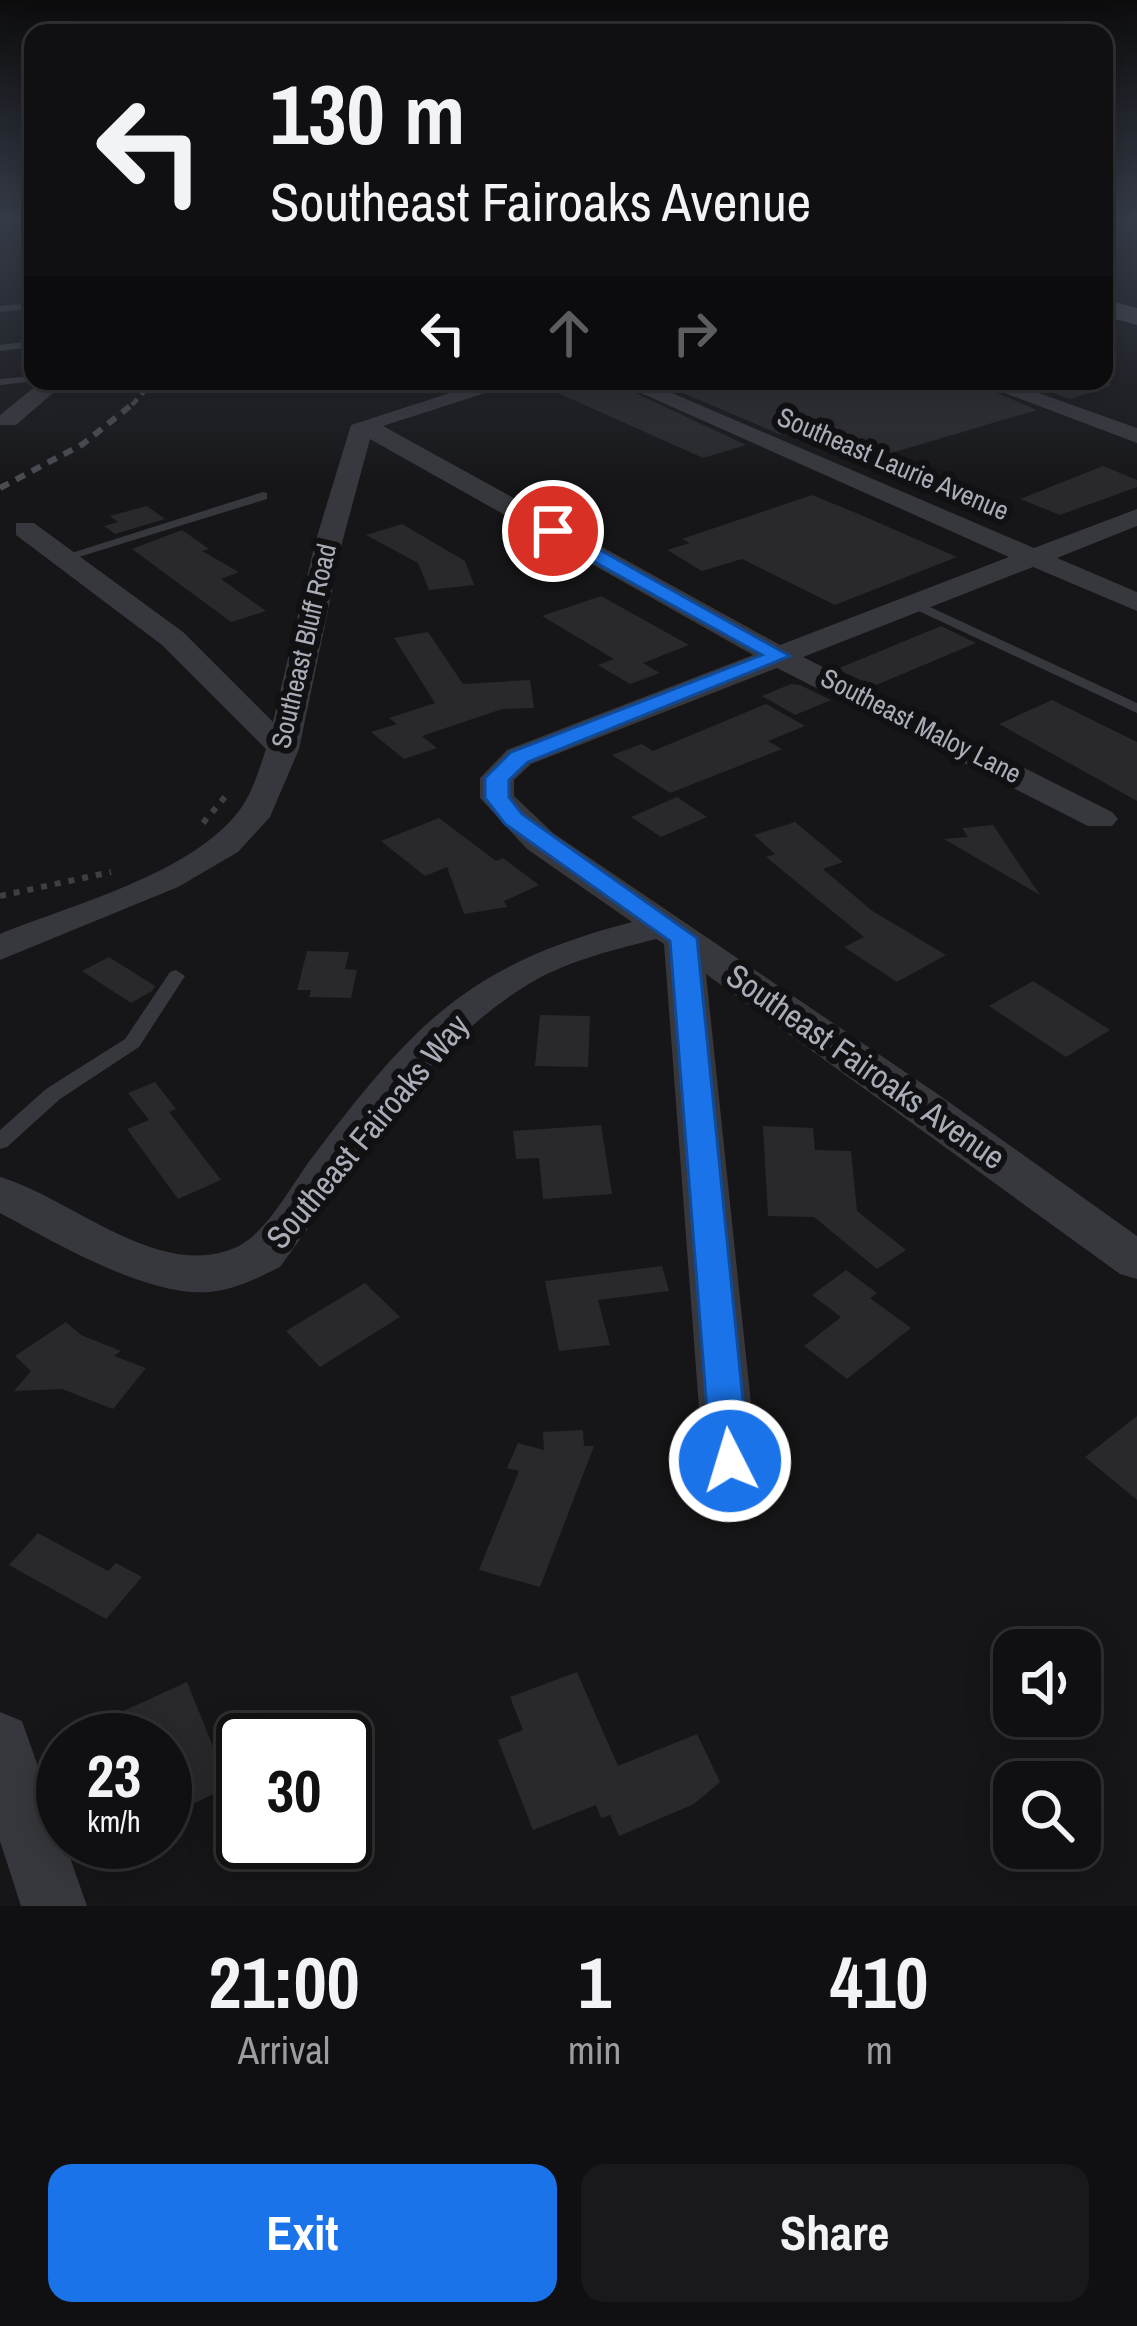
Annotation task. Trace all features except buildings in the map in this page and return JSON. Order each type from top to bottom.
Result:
[{"type":"street","points":[[8,420],[45,390]]},
{"type":"street","points":[[363,425],[481,390]]},
{"type":"street","name":"Southeast Laurie Avenue","points":[[646,390],[1137,602]]},
{"type":"street","points":[[1009,390],[1137,436]]},
{"type":"street","name":"Southeast Maloy Lane","points":[[363,425],[779,656],[1100,819]]},
{"type":"street","name":"Southeast Bluff Road","points":[[208,840],[245,828],[263,799],[282,746],[343,481],[363,425]]},
{"type":"street","points":[[779,656],[1137,517]]},
{"type":"street","points":[[25,530],[215,679],[255,727],[282,746]]},
{"type":"street","name":"Southeast Fairoaks Avenue","points":[[779,656],[519,757],[497,778],[497,798],[513,819],[1137,1261]]},
{"type":"street","points":[[0,948],[208,840]]},
{"type":"street","points":[[673,931],[730,1461]]},
{"type":"street","name":"Southeast Fairoaks Way","points":[[0,1193],[76,1233],[193,1274],[227,1272],[263,1256],[452,1020],[510,977],[549,958],[673,931]]},
{"type":"street","points":[[0,1742],[54,1906]]},
{"type":"lane","points":[[65,557],[263,496]]},
{"type":"lane","points":[[915,604],[1137,709]]},
{"type":"lane","points":[[0,1142],[53,1094],[132,1043],[176,976]]},
{"type":"path","points":[[208,840],[204,818],[229,794]]},
{"type":"path","points":[[0,896],[61,878],[125,870]]},
{"type":"railway","points":[[134,403],[145,390]]},
{"type":"railway","points":[[0,488],[83,444],[134,403]]},
{"type":"route","points":[[553,531],[779,656],[519,757],[497,778],[497,798],[513,819],[683,938],[730,1461]]}]
